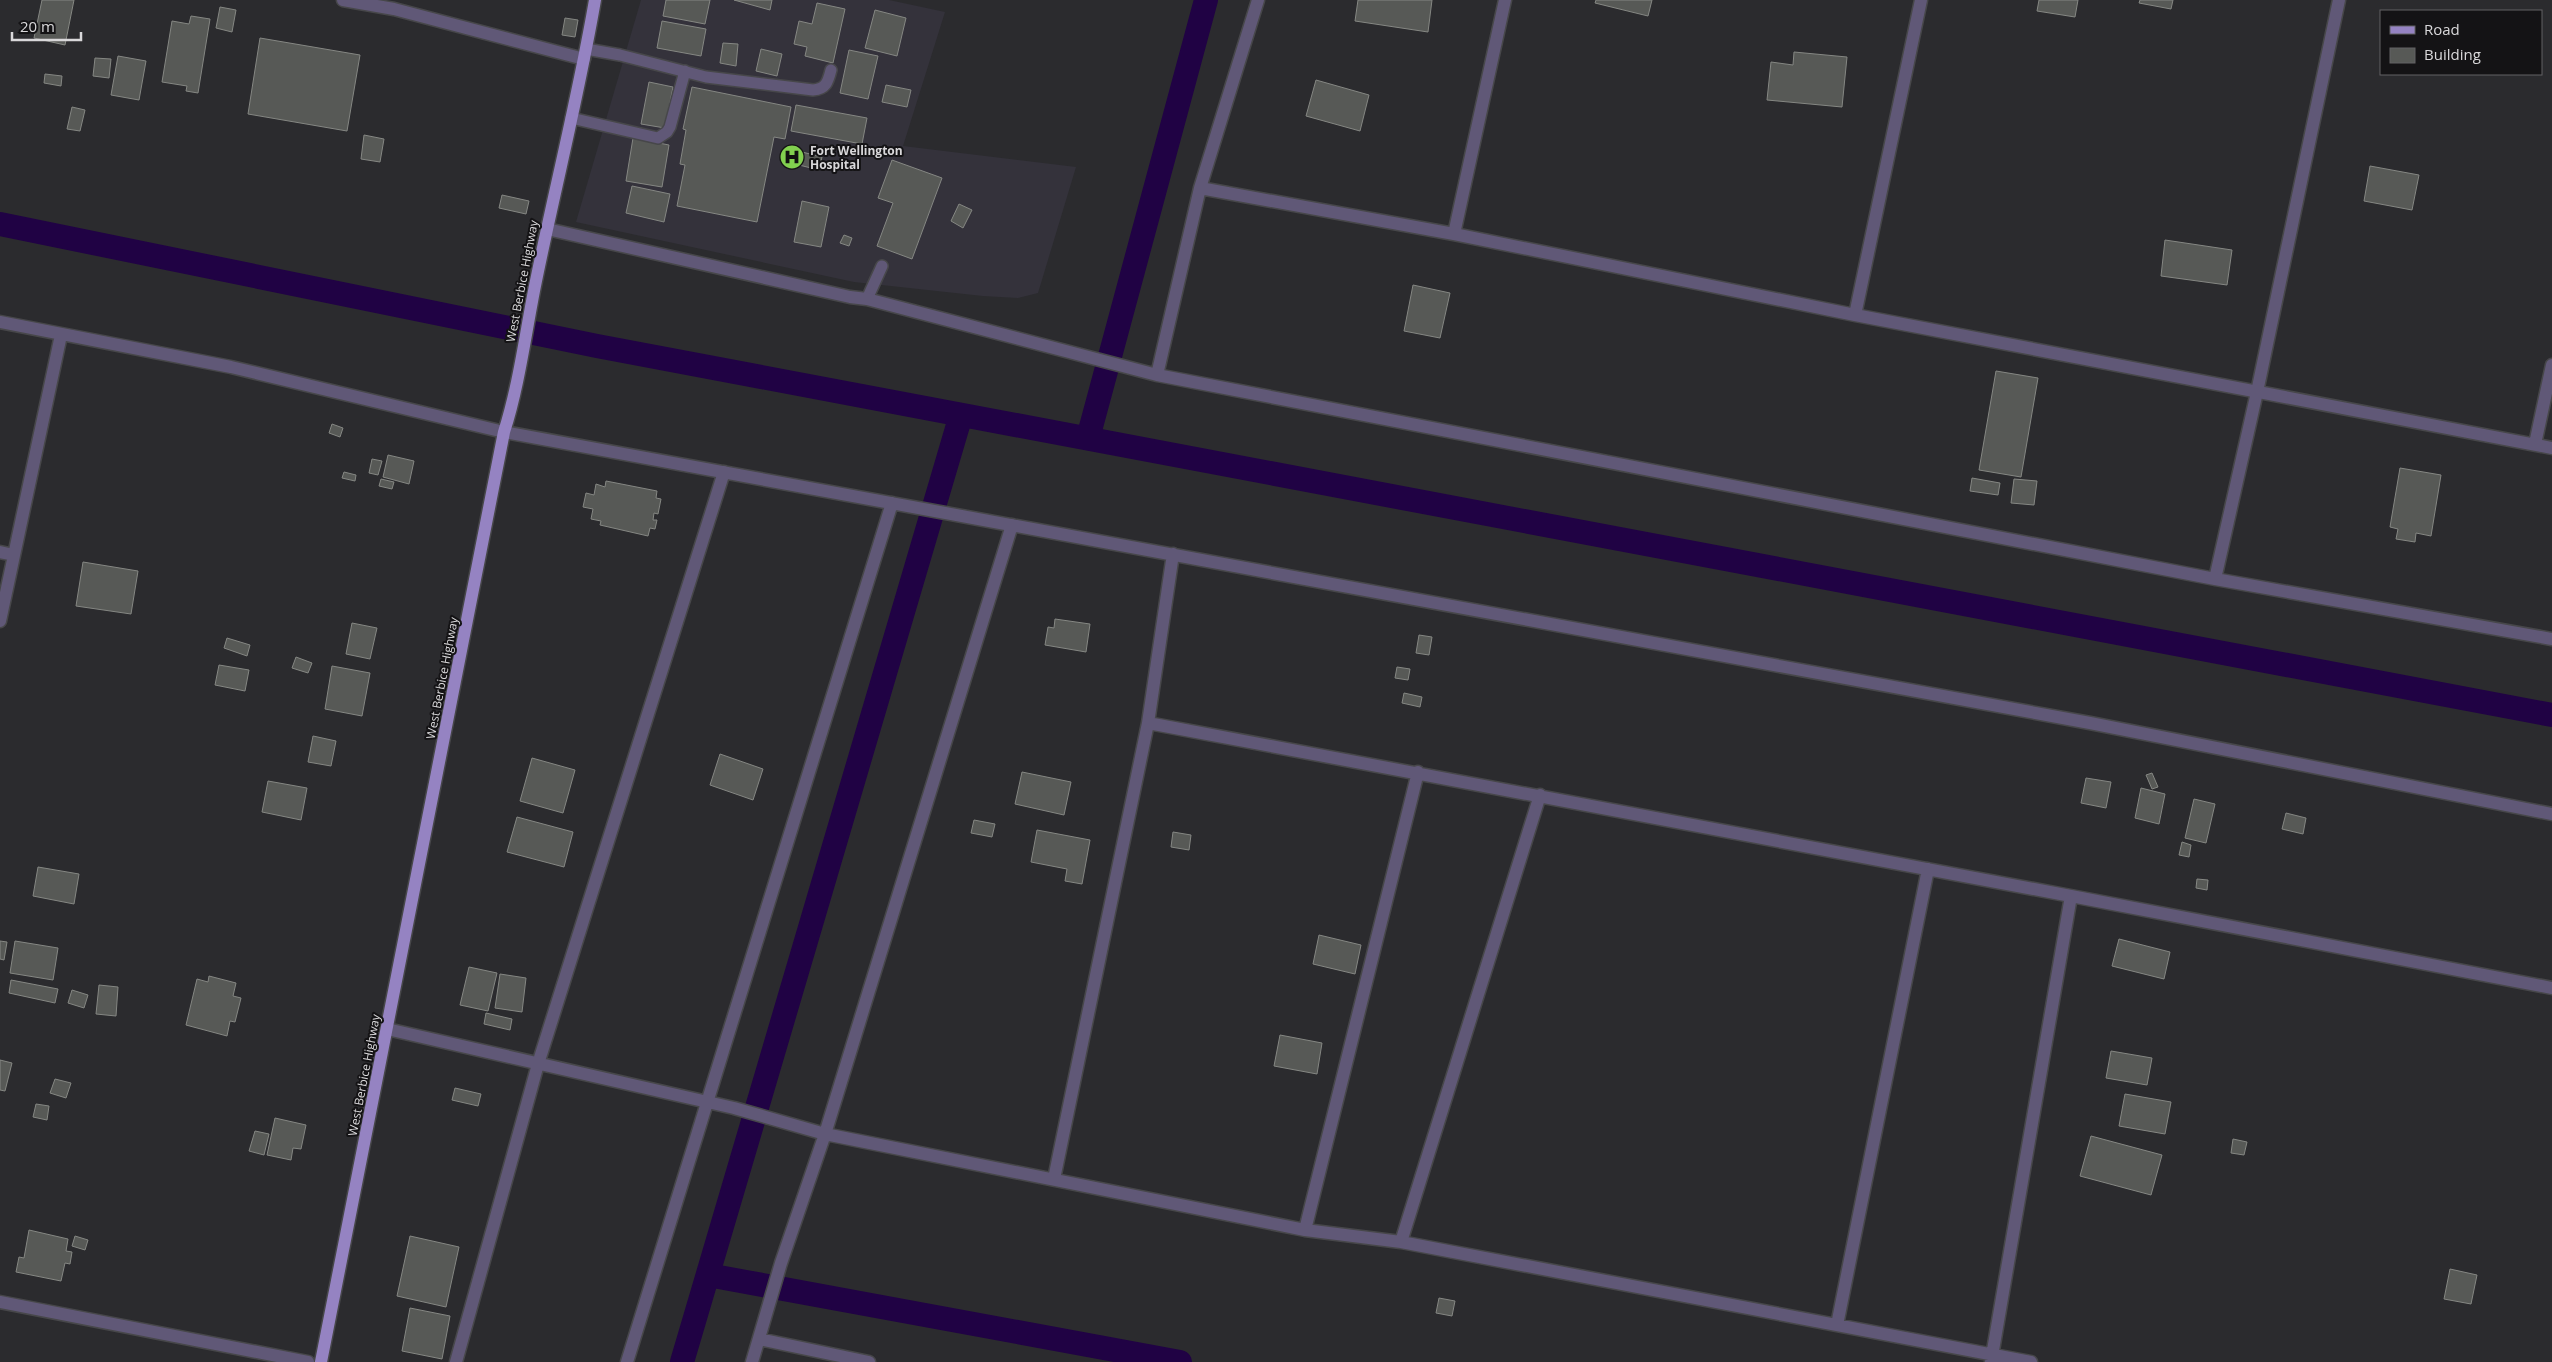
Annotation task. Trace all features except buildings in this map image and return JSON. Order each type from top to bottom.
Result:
[{"type":"main road","name":"West Berbice Highway","points":[[322,1362],[504,432],[511,411],[546,229],[585,54],[595,0]]},
{"type":"street","points":[[343,0],[394,9],[585,54]]},
{"type":"street","points":[[1157,375],[1200,188],[1258,0]]},
{"type":"street","points":[[1454,234],[1505,0]]},
{"type":"street","points":[[1855,315],[1921,0]]},
{"type":"street","points":[[2215,579],[2257,392],[2339,0]]},
{"type":"street","points":[[1200,188],[1454,234],[1855,315],[2552,448]]},
{"type":"street","points":[[546,229],[850,297],[867,299],[1157,375],[2215,579],[2552,639]]},
{"type":"street","points":[[0,322],[231,367],[504,432],[2080,722],[2552,814]]},
{"type":"street","points":[[0,621],[61,335]]},
{"type":"street","points":[[2534,444],[2552,365]]},
{"type":"street","points":[[456,1362],[538,1064],[724,472]]},
{"type":"street","points":[[628,1362],[892,503]]},
{"type":"street","points":[[752,1362],[781,1263],[825,1134],[1012,525]]},
{"type":"street","points":[[0,552],[14,555]]},
{"type":"street","points":[[1054,1179],[1148,723],[1173,554]]},
{"type":"street","points":[[1148,723],[1928,868],[2552,988]]},
{"type":"street","points":[[1305,1230],[1418,772]]},
{"type":"street","points":[[1401,1242],[1540,795]]},
{"type":"street","points":[[1836,1325],[1928,868]]},
{"type":"street","points":[[1992,1358],[2071,896]]},
{"type":"street","points":[[387,1029],[734,1108],[825,1134],[1305,1230],[1401,1242],[1836,1325],[1992,1358],[2031,1362]]},
{"type":"street","points":[[0,1302],[308,1362]]},
{"type":"street","points":[[759,1339],[869,1362]]},
{"type":"lane","points":[[585,54],[750,84],[812,90],[821,89],[826,86],[831,70]]},
{"type":"lane","points":[[571,118],[658,138],[667,132],[670,127],[685,71]]},
{"type":"lane","points":[[867,299],[882,266]]},
{"type":"shaded area","name":"Fort Wellington Hospital","points":[[641,0],[889,0],[945,12],[903,146],[1076,167],[1038,293],[1018,298],[983,296],[854,282],[576,222]]},
{"type":"waterway","points":[[1088,438],[1206,0]]},
{"type":"waterway","points":[[0,224],[597,346],[2552,715]]},
{"type":"waterway","points":[[682,1362],[961,415]]},
{"type":"waterway","points":[[708,1275],[1180,1362]]},
{"type":"place","name":"Fort Wellington Hospital","points":[[792,157]]}]
